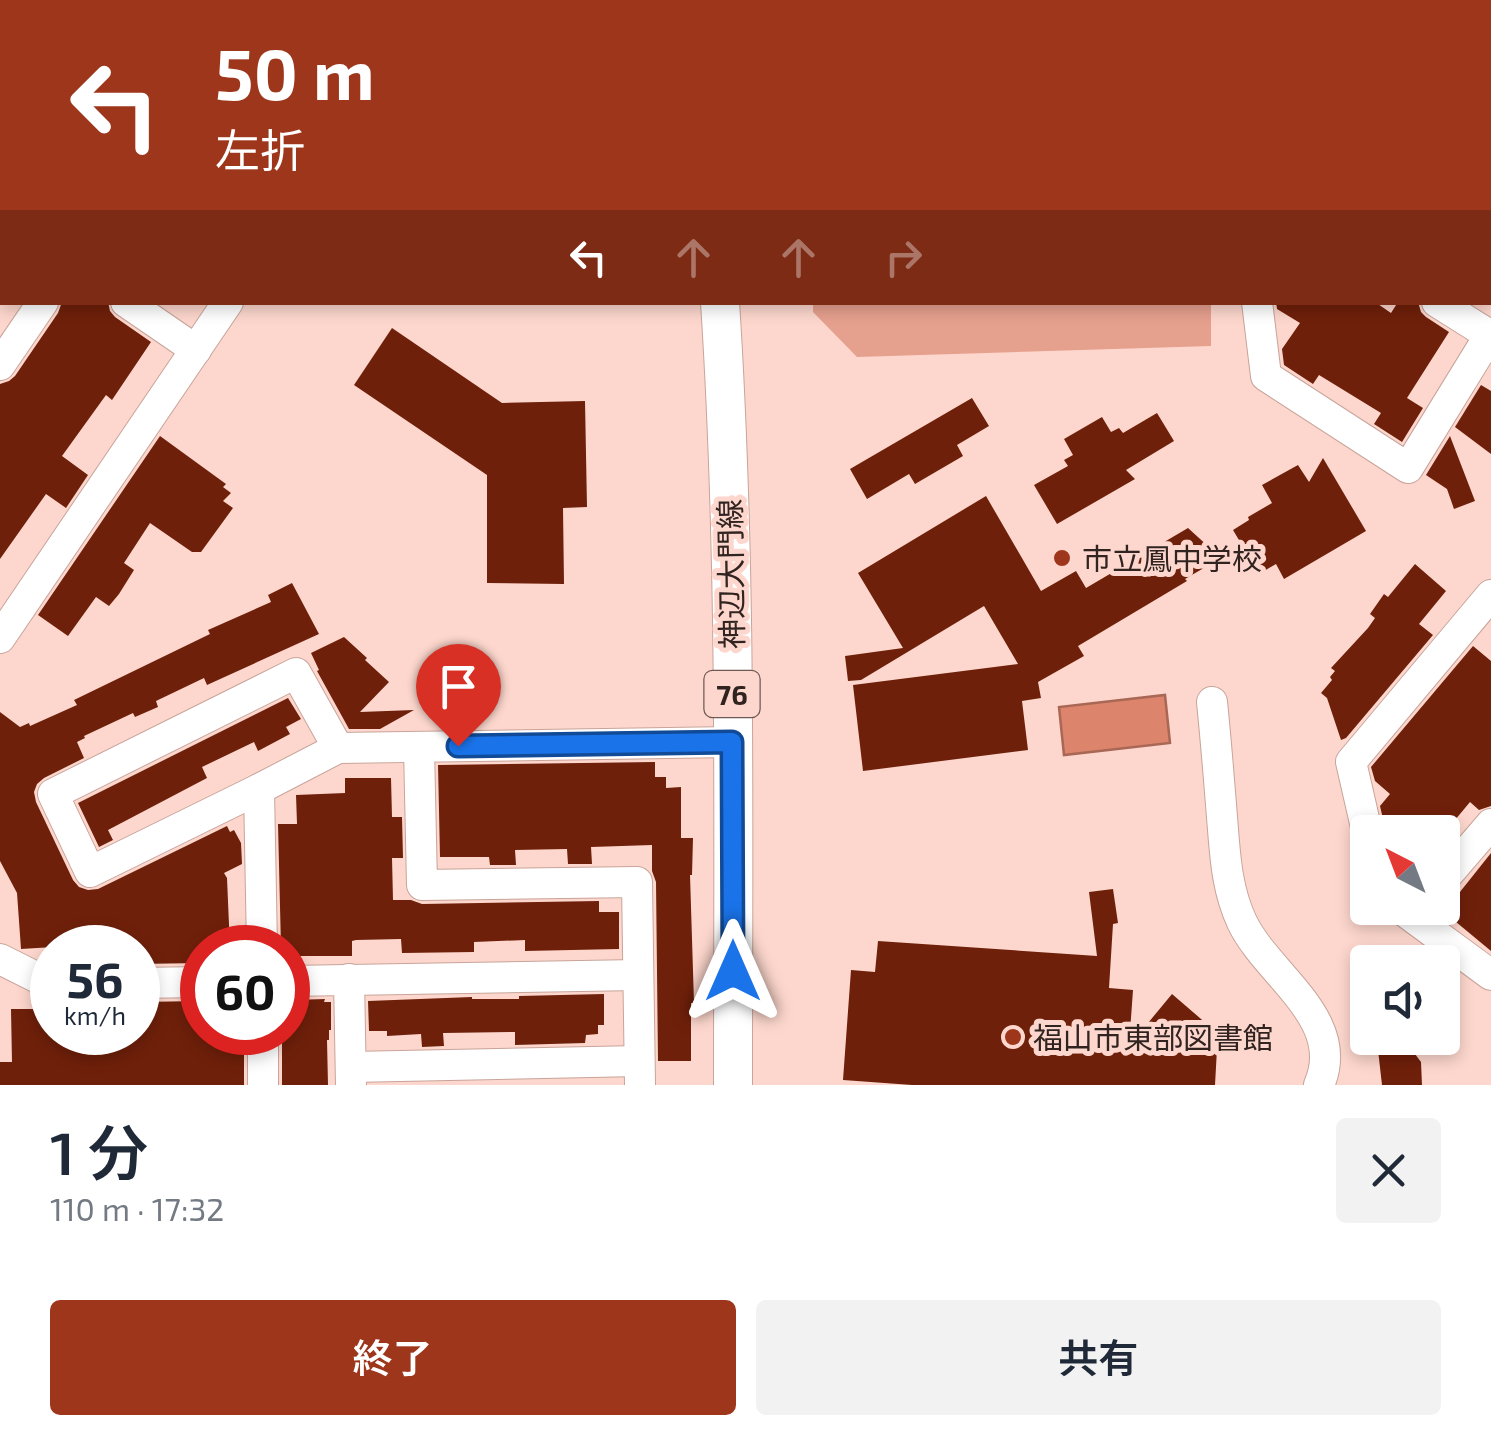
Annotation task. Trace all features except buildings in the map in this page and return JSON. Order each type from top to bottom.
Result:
[{"type":"main road","name":"神辺大門線","points":[[720,305],[728,412],[734,1085]]},
{"type":"street","points":[[0,365],[41,305]]},
{"type":"street","points":[[130,305],[196,350]]},
{"type":"street","points":[[2,632],[226,305]]},
{"type":"street","points":[[1257,305],[1266,376],[1408,468],[1491,335],[1442,305]]},
{"type":"street","points":[[1363,815],[1351,762],[1481,627],[1491,596]]},
{"type":"street","points":[[338,748],[296,673],[52,794],[90,872],[338,748],[732,742]]},
{"type":"street","points":[[1212,702],[1228,885],[1242,924],[1317,1024],[1326,1047],[1326,1069],[1319,1085]]},
{"type":"street","points":[[349,979],[351,1076],[640,1073],[638,882],[422,885],[419,747]]},
{"type":"street","points":[[260,789],[262,925]]},
{"type":"street","points":[[1460,860],[1491,824]]},
{"type":"street","points":[[1428,925],[1491,975]]},
{"type":"street","points":[[0,959],[30,974]]},
{"type":"street","points":[[310,980],[638,974]]},
{"type":"street","points":[[263,1055],[263,1085]]},
{"type":"shaded area","points":[[813,305],[1211,305],[1211,346],[857,357],[813,312]]},
{"type":"shaded area","points":[[1165,695],[1170,743],[1064,755],[1059,707]]},
{"type":"place","name":"市立鳳中学校","points":[[1062,558]]},
{"type":"place","name":"福山市東部図書館","points":[[1013,1037]]},
{"type":"route","points":[[458,746],[732,742],[733,971]]}]
